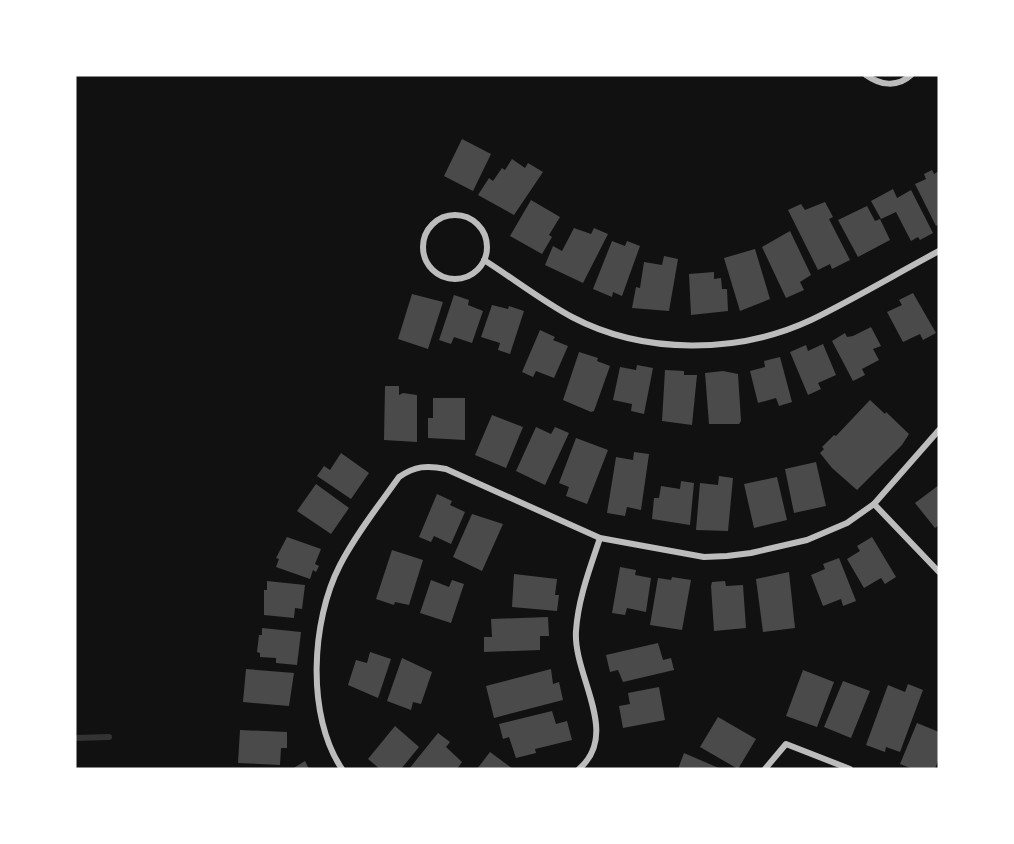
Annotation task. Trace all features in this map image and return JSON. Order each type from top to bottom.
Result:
[{"type":"street","points":[[866,75],[886,84],[898,83],[911,75]]},
{"type":"street","points":[[450,215],[459,215],[475,222],[481,228],[487,244],[484,260],[470,275],[459,279],[439,274],[425,259],[423,248],[429,228],[435,222],[450,215]]},
{"type":"street","points":[[484,260],[573,318],[597,328],[649,342],[704,345],[754,340],[810,321],[939,251]]},
{"type":"street","points":[[342,769],[328,744],[318,710],[316,672],[326,610],[340,566],[399,477],[419,466],[446,468],[600,538],[704,556],[751,553],[807,540],[829,532],[874,504],[939,430]]},
{"type":"street","points":[[874,504],[939,572]]},
{"type":"street","points":[[579,769],[590,759],[597,738],[596,720],[577,649],[576,632],[586,583],[600,538]]},
{"type":"street","points":[[765,769],[786,744],[850,769]]},
{"type":"building","points":[[462,139],[491,154],[473,191],[444,176]]},
{"type":"building","points":[[512,159],[525,168],[528,163],[543,172],[514,215],[478,195],[489,178],[493,181],[502,168],[505,170]]},
{"type":"building","points":[[932,170],[934,174],[939,171],[939,224],[936,226],[915,184],[926,179],[924,174]]},
{"type":"building","points":[[893,189],[897,198],[911,190],[933,233],[920,240],[918,237],[911,241],[896,212],[881,219],[871,201]]},
{"type":"building","points":[[531,200],[560,217],[549,235],[552,237],[542,254],[510,236]]},
{"type":"building","points":[[825,202],[833,217],[829,219],[850,260],[832,269],[830,264],[818,270],[788,210],[801,204],[805,210]]},
{"type":"building","points":[[867,206],[875,221],[880,219],[890,240],[858,257],[838,220]]},
{"type":"building","points":[[574,228],[591,234],[594,228],[608,234],[583,283],[545,265],[553,246],[562,251]]},
{"type":"building","points":[[790,231],[811,275],[800,282],[804,290],[786,298],[762,247]]},
{"type":"building","points":[[612,241],[625,246],[627,241],[640,246],[622,296],[613,292],[612,297],[593,289]]},
{"type":"building","points":[[755,249],[770,299],[740,311],[724,258]]},
{"type":"building","points":[[664,256],[678,259],[669,311],[632,308],[636,287],[640,288],[644,262],[662,265]]},
{"type":"building","points":[[714,272],[714,279],[721,278],[722,289],[727,289],[728,311],[691,315],[689,274]]},
{"type":"building","points":[[913,293],[936,333],[923,340],[920,334],[903,342],[887,312],[902,305],[899,300]]},
{"type":"building","points":[[412,294],[443,302],[428,349],[398,339]]},
{"type":"building","points":[[454,295],[469,300],[468,305],[483,311],[472,343],[454,337],[451,344],[439,340]]},
{"type":"building","points":[[492,305],[508,309],[509,306],[524,311],[510,354],[498,350],[500,343],[481,337]]},
{"type":"building","points":[[871,327],[881,346],[873,349],[879,360],[862,369],[865,375],[853,381],[832,341],[845,333],[847,337],[853,336]]},
{"type":"building","points":[[540,330],[555,337],[553,340],[568,346],[554,378],[536,371],[533,377],[522,372]]},
{"type":"building","points":[[823,344],[836,375],[818,383],[821,389],[808,395],[790,352],[806,345],[808,351]]},
{"type":"building","points":[[579,352],[598,358],[597,361],[610,366],[594,411],[591,412],[563,400]]},
{"type":"building","points":[[780,357],[792,402],[779,406],[776,398],[758,403],[750,371],[765,367],[764,361]]},
{"type":"building","points":[[637,365],[653,368],[644,414],[631,411],[632,404],[613,400],[620,367],[636,370]]},
{"type":"building","points":[[665,370],[684,371],[684,375],[697,375],[692,425],[662,421]]},
{"type":"building","points":[[723,371],[738,374],[741,421],[739,424],[709,424],[705,373]]},
{"type":"building","points":[[385,386],[399,386],[399,395],[403,393],[417,395],[417,442],[384,440]]},
{"type":"building","points":[[433,398],[465,398],[465,440],[428,438],[428,418],[433,418]]},
{"type":"building","points":[[870,400],[909,434],[902,445],[857,490],[832,468],[820,453],[824,449],[822,447],[834,435],[836,436]]},
{"type":"building","points":[[492,415],[523,427],[506,468],[475,455]]},
{"type":"building","points":[[536,427],[551,434],[555,427],[569,433],[545,485],[516,471]]},
{"type":"building","points":[[576,438],[608,450],[587,504],[566,496],[569,487],[559,483]]},
{"type":"building","points":[[634,452],[649,454],[641,510],[627,507],[625,516],[607,513],[616,457],[633,460]]},
{"type":"building","points":[[341,453],[369,473],[351,499],[317,476],[324,466],[330,470]]},
{"type":"building","points":[[816,462],[826,506],[794,513],[785,469]]},
{"type":"building","points":[[719,476],[733,478],[728,531],[696,530],[700,483],[718,485]]},
{"type":"building","points":[[777,477],[787,520],[754,528],[744,484]]},
{"type":"building","points":[[681,481],[694,483],[690,525],[652,519],[654,498],[659,498],[661,486],[680,489]]},
{"type":"building","points":[[316,484],[349,508],[331,534],[297,511]]},
{"type":"building","points":[[939,485],[939,525],[935,528],[915,503]]},
{"type":"building","points":[[437,494],[452,501],[450,505],[465,512],[451,544],[434,536],[431,542],[419,537]]},
{"type":"building","points":[[472,514],[503,524],[482,571],[453,557]]},
{"type":"building","points":[[287,537],[321,549],[315,564],[319,566],[316,572],[313,570],[310,579],[276,567],[279,559],[276,558]]},
{"type":"building","points":[[872,537],[896,577],[885,584],[881,578],[864,588],[847,559],[860,551],[857,546]]},
{"type":"building","points":[[392,550],[423,560],[409,605],[395,602],[394,605],[376,599]]},
{"type":"building","points":[[839,558],[856,601],[843,606],[841,599],[823,606],[811,575],[825,569],[823,564]]},
{"type":"building","points":[[620,567],[636,570],[635,575],[651,578],[646,612],[627,608],[625,615],[612,613]]},
{"type":"building","points":[[789,572],[795,628],[763,632],[756,579]]},
{"type":"building","points":[[514,574],[557,579],[555,595],[559,595],[557,611],[512,607]]},
{"type":"building","points":[[672,577],[691,580],[682,630],[650,625],[658,578],[671,580]]},
{"type":"building","points":[[431,580],[449,587],[452,580],[464,584],[451,623],[420,613]]},
{"type":"building","points":[[267,581],[305,585],[302,609],[295,608],[294,618],[264,615],[264,590],[267,590]]},
{"type":"building","points":[[725,581],[726,586],[743,585],[746,628],[714,631],[711,586],[712,582]]},
{"type":"building","points":[[548,617],[549,636],[540,636],[540,650],[484,652],[484,637],[492,637],[491,619]]},
{"type":"building","points":[[262,628],[301,632],[297,665],[276,663],[276,658],[260,657],[260,653],[257,652]]},
{"type":"building","points":[[658,643],[663,660],[671,658],[674,670],[623,682],[618,670],[610,672],[606,655]]},
{"type":"building","points":[[370,652],[391,659],[378,698],[348,685],[356,660],[367,663]]},
{"type":"building","points":[[402,658],[432,672],[421,704],[413,702],[411,710],[387,701]]},
{"type":"building","points":[[246,669],[294,673],[289,706],[243,702]]},
{"type":"building","points":[[551,669],[553,684],[559,682],[563,700],[494,718],[486,686]]},
{"type":"building","points":[[803,670],[834,682],[817,727],[786,716]]},
{"type":"building","points":[[843,681],[870,691],[851,738],[824,727]]},
{"type":"building","points":[[908,684],[923,690],[900,752],[886,747],[885,752],[866,745],[888,685],[905,692]]},
{"type":"building","points":[[659,687],[665,720],[623,728],[619,706],[630,704],[628,693]]},
{"type":"building","points":[[552,711],[556,724],[567,721],[572,740],[535,749],[536,753],[516,758],[509,737],[503,739],[499,724]]},
{"type":"building","points":[[718,717],[756,739],[738,769],[700,747]]},
{"type":"building","points":[[917,723],[939,732],[939,758],[935,769],[913,769],[900,764]]},
{"type":"building","points":[[395,726],[419,747],[401,769],[380,769],[368,759]]},
{"type":"building","points":[[240,730],[287,732],[287,748],[281,748],[280,765],[238,763]]},
{"type":"building","points":[[438,733],[450,742],[446,747],[462,762],[457,769],[409,769]]},
{"type":"building","points":[[490,752],[513,769],[477,769]]},
{"type":"building","points":[[684,753],[721,769],[678,769]]},
{"type":"building","points":[[305,761],[309,769],[292,769]]},
{"type":"waterway","points":[[75,738],[109,737]]}]
